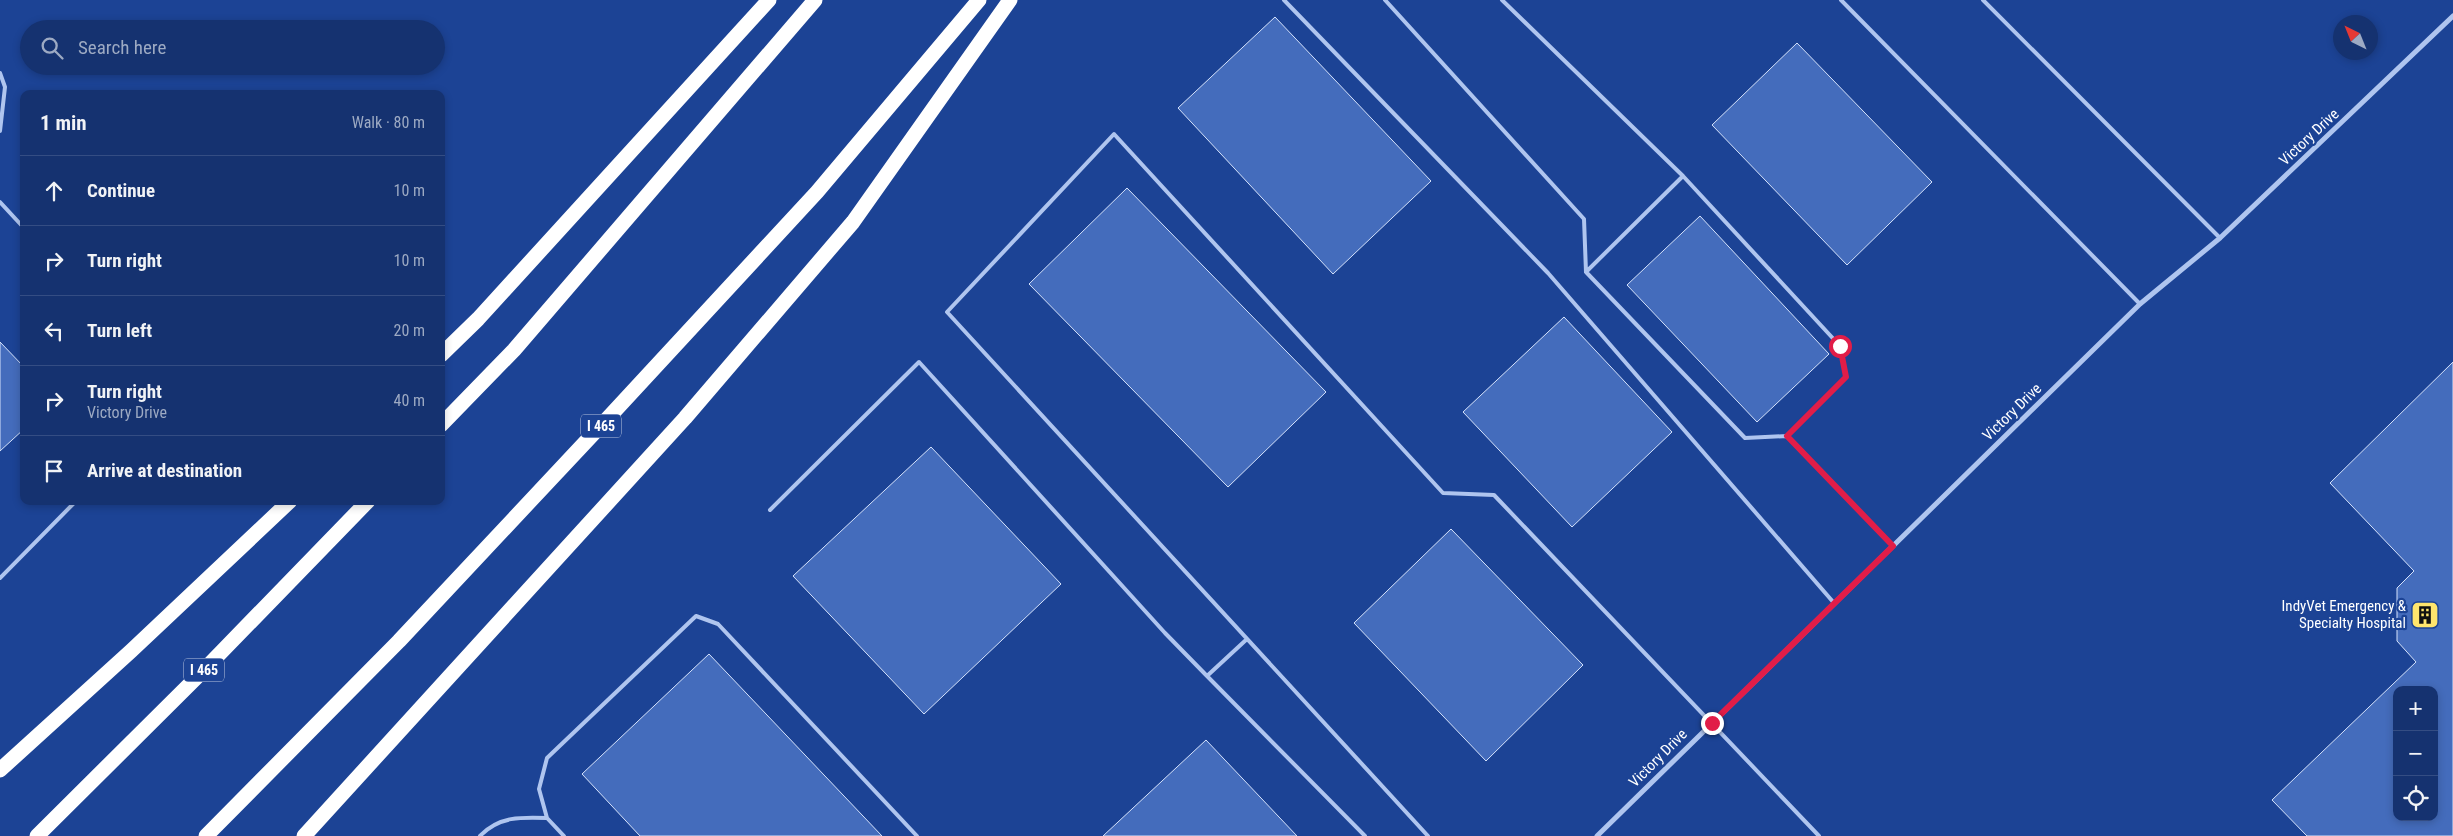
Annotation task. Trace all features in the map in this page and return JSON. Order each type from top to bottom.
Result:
[{"type":"highway","points":[[445,351],[478,319],[769,0]]},
{"type":"highway","points":[[445,421],[514,350],[815,0]]},
{"type":"highway","name":"I 465","points":[[206,836],[399,640],[616,410],[817,192],[979,0]]},
{"type":"highway","points":[[304,836],[685,418],[846,230],[1010,0]]},
{"type":"highway","points":[[0,770],[124,658],[286,505]]},
{"type":"highway","name":"I 465","points":[[37,836],[200,674],[364,505]]},
{"type":"street","name":"Victory Drive","points":[[1597,836],[2140,304],[2220,238],[2453,16]]},
{"type":"lane","points":[[1284,0],[1548,273],[1834,603]]},
{"type":"lane","points":[[1385,0],[1584,219],[1586,272],[1745,438],[1787,436],[1846,377],[1840,346],[1683,176],[1502,0]]},
{"type":"lane","points":[[1841,0],[2140,304]]},
{"type":"lane","points":[[1983,0],[2220,238]]},
{"type":"lane","points":[[0,73],[5,87],[0,131]]},
{"type":"lane","points":[[1428,836],[947,312],[1114,134],[1443,493],[1494,495],[1819,836]]},
{"type":"lane","points":[[1586,272],[1683,176]]},
{"type":"lane","points":[[0,202],[20,224]]},
{"type":"lane","points":[[770,510],[919,362],[1165,633],[1364,836]]},
{"type":"lane","points":[[1787,436],[1893,546]]},
{"type":"lane","points":[[0,578],[72,505]]},
{"type":"lane","points":[[564,836],[547,818],[539,789],[547,758],[696,616],[718,624],[917,836]]},
{"type":"lane","points":[[1207,676],[1247,639]]},
{"type":"lane","points":[[480,836],[485,830],[516,816],[547,818]]},
{"type":"building","points":[[1275,17],[1431,181],[1333,274],[1178,108]]},
{"type":"building","points":[[1797,43],[1932,182],[1847,265],[1712,125]]},
{"type":"building","points":[[1127,188],[1326,392],[1228,487],[1029,284]]},
{"type":"building","points":[[1700,216],[1829,354],[1757,422],[1627,285]]},
{"type":"building","points":[[1564,317],[1672,432],[1572,527],[1463,412]]},
{"type":"building","points":[[0,342],[20,363],[20,433],[0,451]]},
{"type":"building","name":"IndyVet Emergency & Specialty Hospital","points":[[2453,362],[2453,836],[2307,836],[2272,800],[2416,662],[2397,641],[2397,588],[2414,571],[2330,483]]},
{"type":"building","points":[[931,447],[1061,584],[924,714],[793,576]]},
{"type":"building","points":[[1451,529],[1583,665],[1486,761],[1354,623]]},
{"type":"building","points":[[709,654],[882,836],[640,836],[582,774]]},
{"type":"building","points":[[1206,740],[1297,836],[1103,836]]},
{"type":"place","name":"IndyVet Emergency & Specialty Hospital","points":[[2425,615]]},
{"type":"route","points":[[1712,723],[1893,546],[1787,436],[1846,377],[1840,346]]}]
